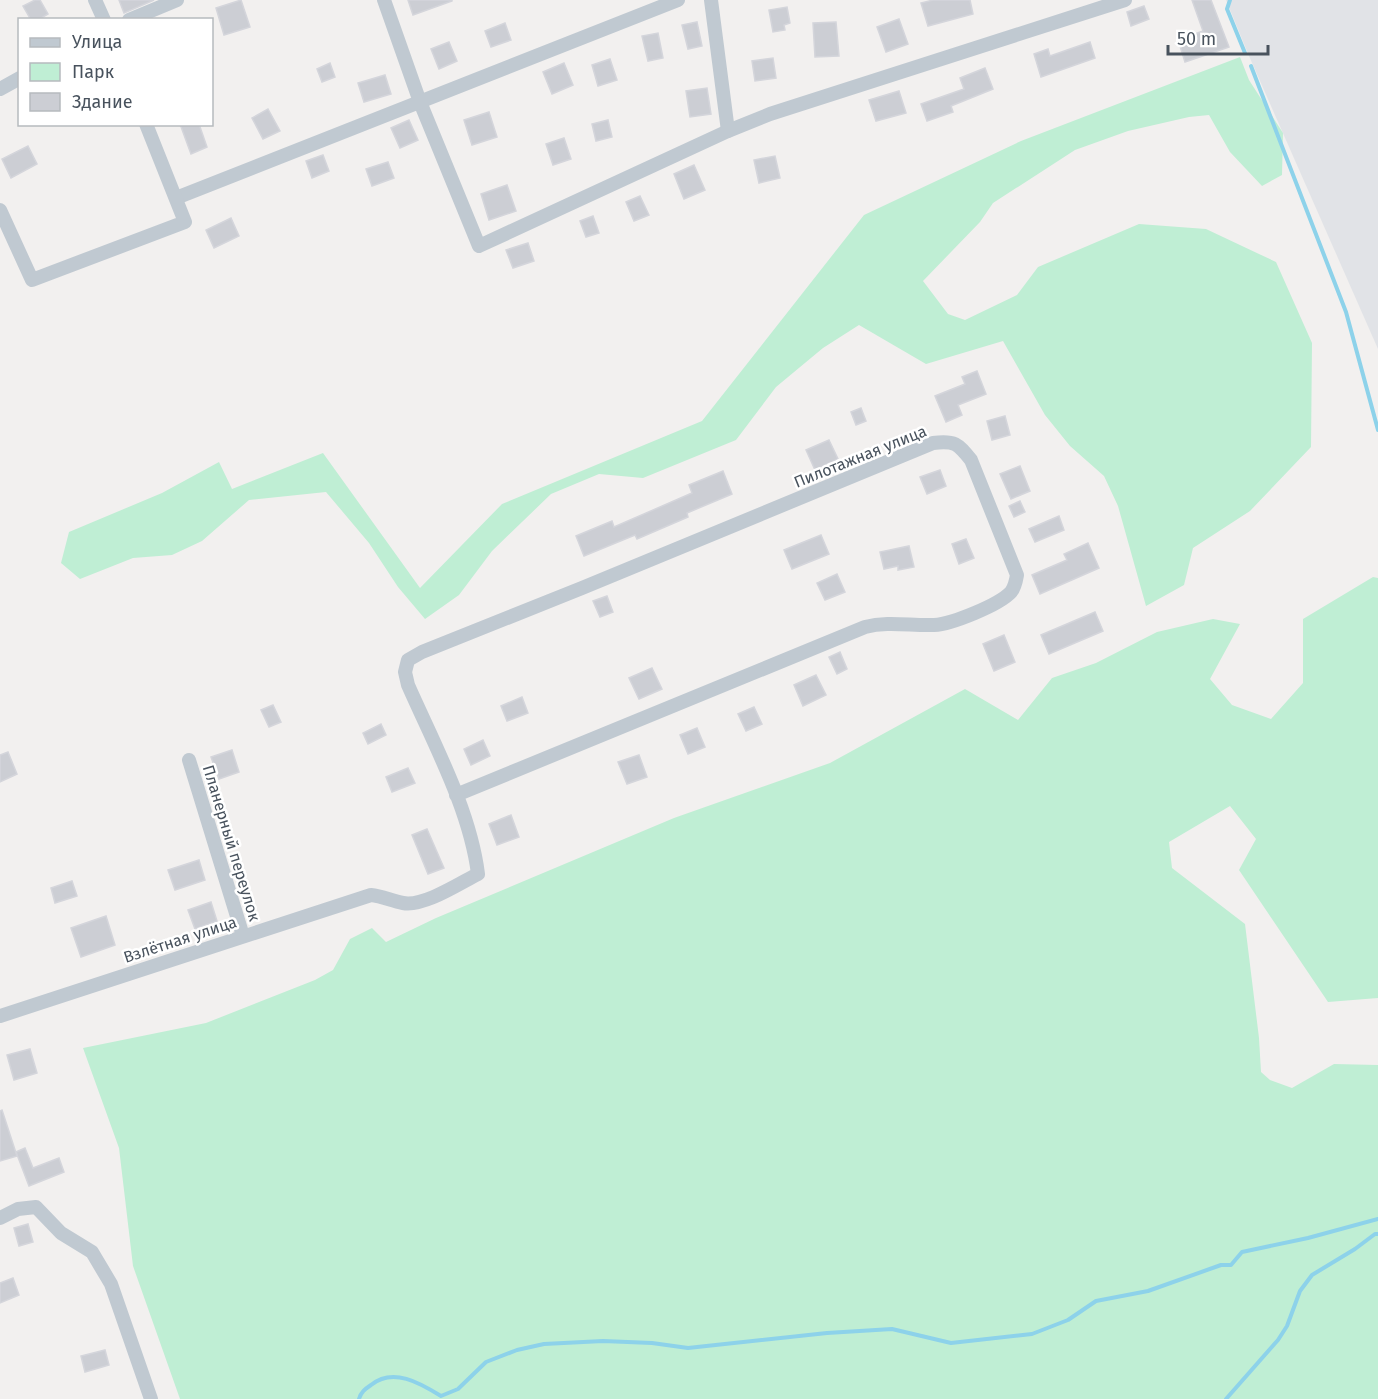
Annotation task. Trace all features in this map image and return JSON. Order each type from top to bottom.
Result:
[{"type":"street","points":[[94,0],[103,18]]},
{"type":"street","points":[[134,18],[177,0]]},
{"type":"street","points":[[384,0],[420,102],[479,246],[728,131],[770,114],[1125,0]]},
{"type":"street","points":[[176,198],[678,0]]},
{"type":"street","points":[[711,0],[728,131]]},
{"type":"street","points":[[0,90],[18,79]]},
{"type":"street","points":[[0,210],[32,280],[185,222],[147,126]]},
{"type":"street","name":"Пилотажная улица","points":[[371,895],[413,903],[437,895],[478,874],[476,855],[456,795],[408,685],[405,672],[408,660],[422,652],[603,580],[933,443],[947,441],[959,445],[971,460],[1017,575],[1015,587],[1009,594],[994,603],[937,625],[875,624],[865,627],[456,795]]},
{"type":"street","name":"Планерный переулок","points":[[189,760],[243,936]]},
{"type":"street","name":"Взлётная улица","points":[[0,1016],[371,895]]},
{"type":"street","points":[[0,1218],[18,1209],[36,1207],[62,1233],[92,1252],[111,1284],[151,1399]]},
{"type":"shaded area","points":[[1226,0],[1378,0],[1378,349],[1249,56]]},
{"type":"green space","points":[[1240,57],[1249,80],[1283,133],[1282,175],[1262,186],[1230,152],[1209,115],[1189,117],[1128,131],[1075,150],[993,203],[980,222],[923,281],[948,314],[965,320],[1017,295],[1038,267],[1139,224],[1206,229],[1276,262],[1312,343],[1311,447],[1250,511],[1193,548],[1184,585],[1146,606],[1118,506],[1104,476],[1070,446],[1045,415],[1003,341],[926,364],[859,325],[823,348],[776,387],[736,440],[643,478],[599,474],[551,494],[492,551],[459,595],[425,619],[398,587],[369,543],[326,492],[249,500],[202,541],[172,555],[133,558],[80,579],[61,563],[69,532],[162,493],[219,462],[232,489],[323,453],[420,588],[502,504],[702,421],[864,215],[1021,141]]},
{"type":"green space","points":[[1373,577],[1378,578],[1378,998],[1328,1002],[1239,870],[1256,839],[1230,806],[1169,842],[1172,868],[1245,924],[1261,1072],[1270,1080],[1292,1088],[1334,1064],[1378,1065],[1378,1399],[180,1399],[133,1266],[119,1148],[83,1048],[206,1023],[315,980],[333,970],[350,939],[372,928],[386,942],[436,918],[674,818],[830,763],[965,689],[1018,720],[1052,678],[1096,663],[1157,632],[1213,619],[1240,624],[1210,679],[1232,705],[1271,719],[1303,683],[1303,619]]},
{"type":"building","points":[[40,0],[48,14],[41,18],[30,18],[23,6]]},
{"type":"building","points":[[119,0],[154,0],[124,13]]},
{"type":"building","points":[[241,0],[250,27],[224,35],[216,8]]},
{"type":"building","points":[[408,0],[452,0],[452,1],[413,15]]},
{"type":"building","points":[[933,0],[970,0],[973,14],[928,26],[921,3]]},
{"type":"building","points":[[1192,0],[1211,0],[1229,47],[1185,62],[1178,40],[1203,31]]},
{"type":"building","points":[[1144,6],[1149,19],[1131,26],[1127,12]]},
{"type":"building","points":[[787,7],[790,23],[784,25],[785,30],[773,32],[769,10]]},
{"type":"building","points":[[899,19],[908,44],[886,52],[877,27]]},
{"type":"building","points":[[697,22],[702,46],[688,49],[682,25]]},
{"type":"building","points":[[836,22],[839,56],[815,57],[813,23]]},
{"type":"building","points":[[505,23],[511,40],[491,47],[485,31]]},
{"type":"building","points":[[658,33],[663,58],[648,61],[642,36]]},
{"type":"building","points":[[449,42],[457,61],[439,69],[431,49]]},
{"type":"building","points":[[1090,42],[1095,58],[1041,77],[1034,54],[1048,49],[1050,56]]},
{"type":"building","points":[[773,58],[776,78],[755,81],[752,61]]},
{"type":"building","points":[[610,59],[617,80],[598,86],[592,65]]},
{"type":"building","points":[[330,63],[335,77],[322,82],[317,69]]},
{"type":"building","points":[[564,63],[573,85],[552,94],[543,72]]},
{"type":"building","points":[[985,68],[993,89],[951,106],[953,112],[927,121],[921,104],[964,89],[960,78]]},
{"type":"building","points":[[385,75],[391,94],[364,102],[358,83]]},
{"type":"building","points":[[707,88],[711,114],[690,117],[686,91]]},
{"type":"building","points":[[899,91],[906,113],[876,121],[869,100]]},
{"type":"building","points":[[268,109],[280,131],[263,139],[252,118]]},
{"type":"building","points":[[489,112],[497,137],[472,145],[464,120]]},
{"type":"building","points":[[409,120],[418,140],[400,148],[391,128]]},
{"type":"building","points":[[608,120],[612,137],[596,141],[592,124]]},
{"type":"building","points":[[181,126],[200,126],[207,147],[191,154]]},
{"type":"building","points":[[564,138],[571,159],[553,165],[546,144]]},
{"type":"building","points":[[28,146],[37,164],[11,178],[2,159]]},
{"type":"building","points":[[323,155],[329,171],[312,178],[306,161]]},
{"type":"building","points":[[775,156],[780,178],[759,183],[754,160]]},
{"type":"building","points":[[388,162],[394,178],[372,186],[366,169]]},
{"type":"building","points":[[694,165],[705,190],[684,199],[674,174]]},
{"type":"building","points":[[507,185],[516,211],[489,220],[481,194]]},
{"type":"building","points":[[640,196],[649,215],[634,221],[626,202]]},
{"type":"building","points":[[593,216],[599,233],[586,237],[580,221]]},
{"type":"building","points":[[231,218],[239,236],[214,248],[206,230]]},
{"type":"building","points":[[528,243],[534,261],[513,268],[506,250]]},
{"type":"building","points":[[977,371],[986,394],[958,405],[962,415],[946,422],[935,396],[965,384],[962,377]]},
{"type":"building","points":[[861,408],[866,421],[856,425],[851,412]]},
{"type":"building","points":[[1005,416],[1010,435],[992,440],[987,421]]},
{"type":"building","points":[[829,440],[838,459],[815,470],[806,450]]},
{"type":"building","points":[[1020,466],[1030,491],[1011,499],[1000,474]]},
{"type":"building","points":[[940,470],[946,486],[927,494],[920,477]]},
{"type":"building","points":[[723,471],[732,494],[687,513],[688,517],[637,539],[635,535],[584,556],[576,536],[612,521],[614,527],[692,493],[689,485]]},
{"type":"building","points":[[1020,501],[1025,512],[1014,517],[1009,506]]},
{"type":"building","points":[[1059,516],[1064,530],[1035,542],[1029,529]]},
{"type":"building","points":[[821,535],[829,554],[792,569],[784,550]]},
{"type":"building","points":[[966,539],[974,558],[959,564],[952,544]]},
{"type":"building","points":[[1088,543],[1099,568],[1040,594],[1032,575],[1067,560],[1064,554]]},
{"type":"building","points":[[909,546],[914,567],[898,570],[898,566],[884,569],[880,552]]},
{"type":"building","points":[[837,574],[845,592],[825,600],[817,583]]},
{"type":"building","points":[[607,596],[613,612],[600,617],[593,601]]},
{"type":"building","points":[[1095,612],[1103,631],[1049,654],[1041,635]]},
{"type":"building","points":[[1004,635],[1015,662],[994,671],[983,644]]},
{"type":"building","points":[[840,652],[847,669],[837,674],[829,657]]},
{"type":"building","points":[[652,668],[662,689],[639,699],[629,678]]},
{"type":"building","points":[[816,675],[826,695],[803,706],[794,685]]},
{"type":"building","points":[[522,697],[528,713],[507,721],[501,706]]},
{"type":"building","points":[[273,705],[281,722],[269,727],[261,710]]},
{"type":"building","points":[[754,707],[762,724],[746,731],[738,714]]},
{"type":"building","points":[[381,724],[386,735],[368,744],[363,733]]},
{"type":"building","points":[[697,728],[705,747],[688,754],[680,735]]},
{"type":"building","points":[[483,740],[490,756],[471,765],[464,749]]},
{"type":"building","points":[[232,750],[239,772],[219,779],[211,757]]},
{"type":"building","points":[[8,752],[17,774],[0,782],[0,755]]},
{"type":"building","points":[[639,755],[647,777],[627,784],[618,762]]},
{"type":"building","points":[[408,768],[415,783],[392,792],[386,777]]},
{"type":"building","points":[[511,815],[519,837],[497,845],[489,824]]},
{"type":"building","points":[[427,829],[444,868],[428,874],[412,835]]},
{"type":"building","points":[[199,860],[205,880],[175,890],[168,870]]},
{"type":"building","points":[[72,881],[77,896],[55,903],[51,888]]},
{"type":"building","points":[[211,902],[217,921],[195,929],[188,910]]},
{"type":"building","points":[[106,916],[115,945],[81,957],[71,928]]},
{"type":"building","points":[[30,1049],[37,1073],[14,1080],[7,1055]]},
{"type":"building","points":[[2,1110],[17,1156],[0,1161],[0,1111]]},
{"type":"building","points":[[25,1148],[33,1168],[59,1158],[64,1172],[29,1186],[16,1152]]},
{"type":"building","points":[[28,1224],[33,1242],[19,1246],[14,1228]]},
{"type":"building","points":[[13,1278],[19,1295],[0,1303],[0,1283]]},
{"type":"building","points":[[105,1350],[109,1365],[85,1372],[81,1356]]},
{"type":"waterway","points":[[1230,0],[1227,9],[1245,53]]},
{"type":"waterway","points":[[1251,66],[1346,312],[1378,430]]},
{"type":"waterway","points":[[359,1399],[367,1388],[388,1377],[415,1382],[441,1396],[458,1389],[486,1362],[517,1350],[544,1344],[603,1341],[652,1343],[688,1348],[827,1333],[892,1329],[951,1343],[1032,1334],[1068,1320],[1096,1301],[1148,1291],[1221,1265],[1231,1265],[1242,1252],[1308,1238],[1378,1219]]},
{"type":"waterway","points":[[1226,1399],[1278,1340],[1287,1326],[1300,1291],[1312,1275],[1378,1234]]}]
